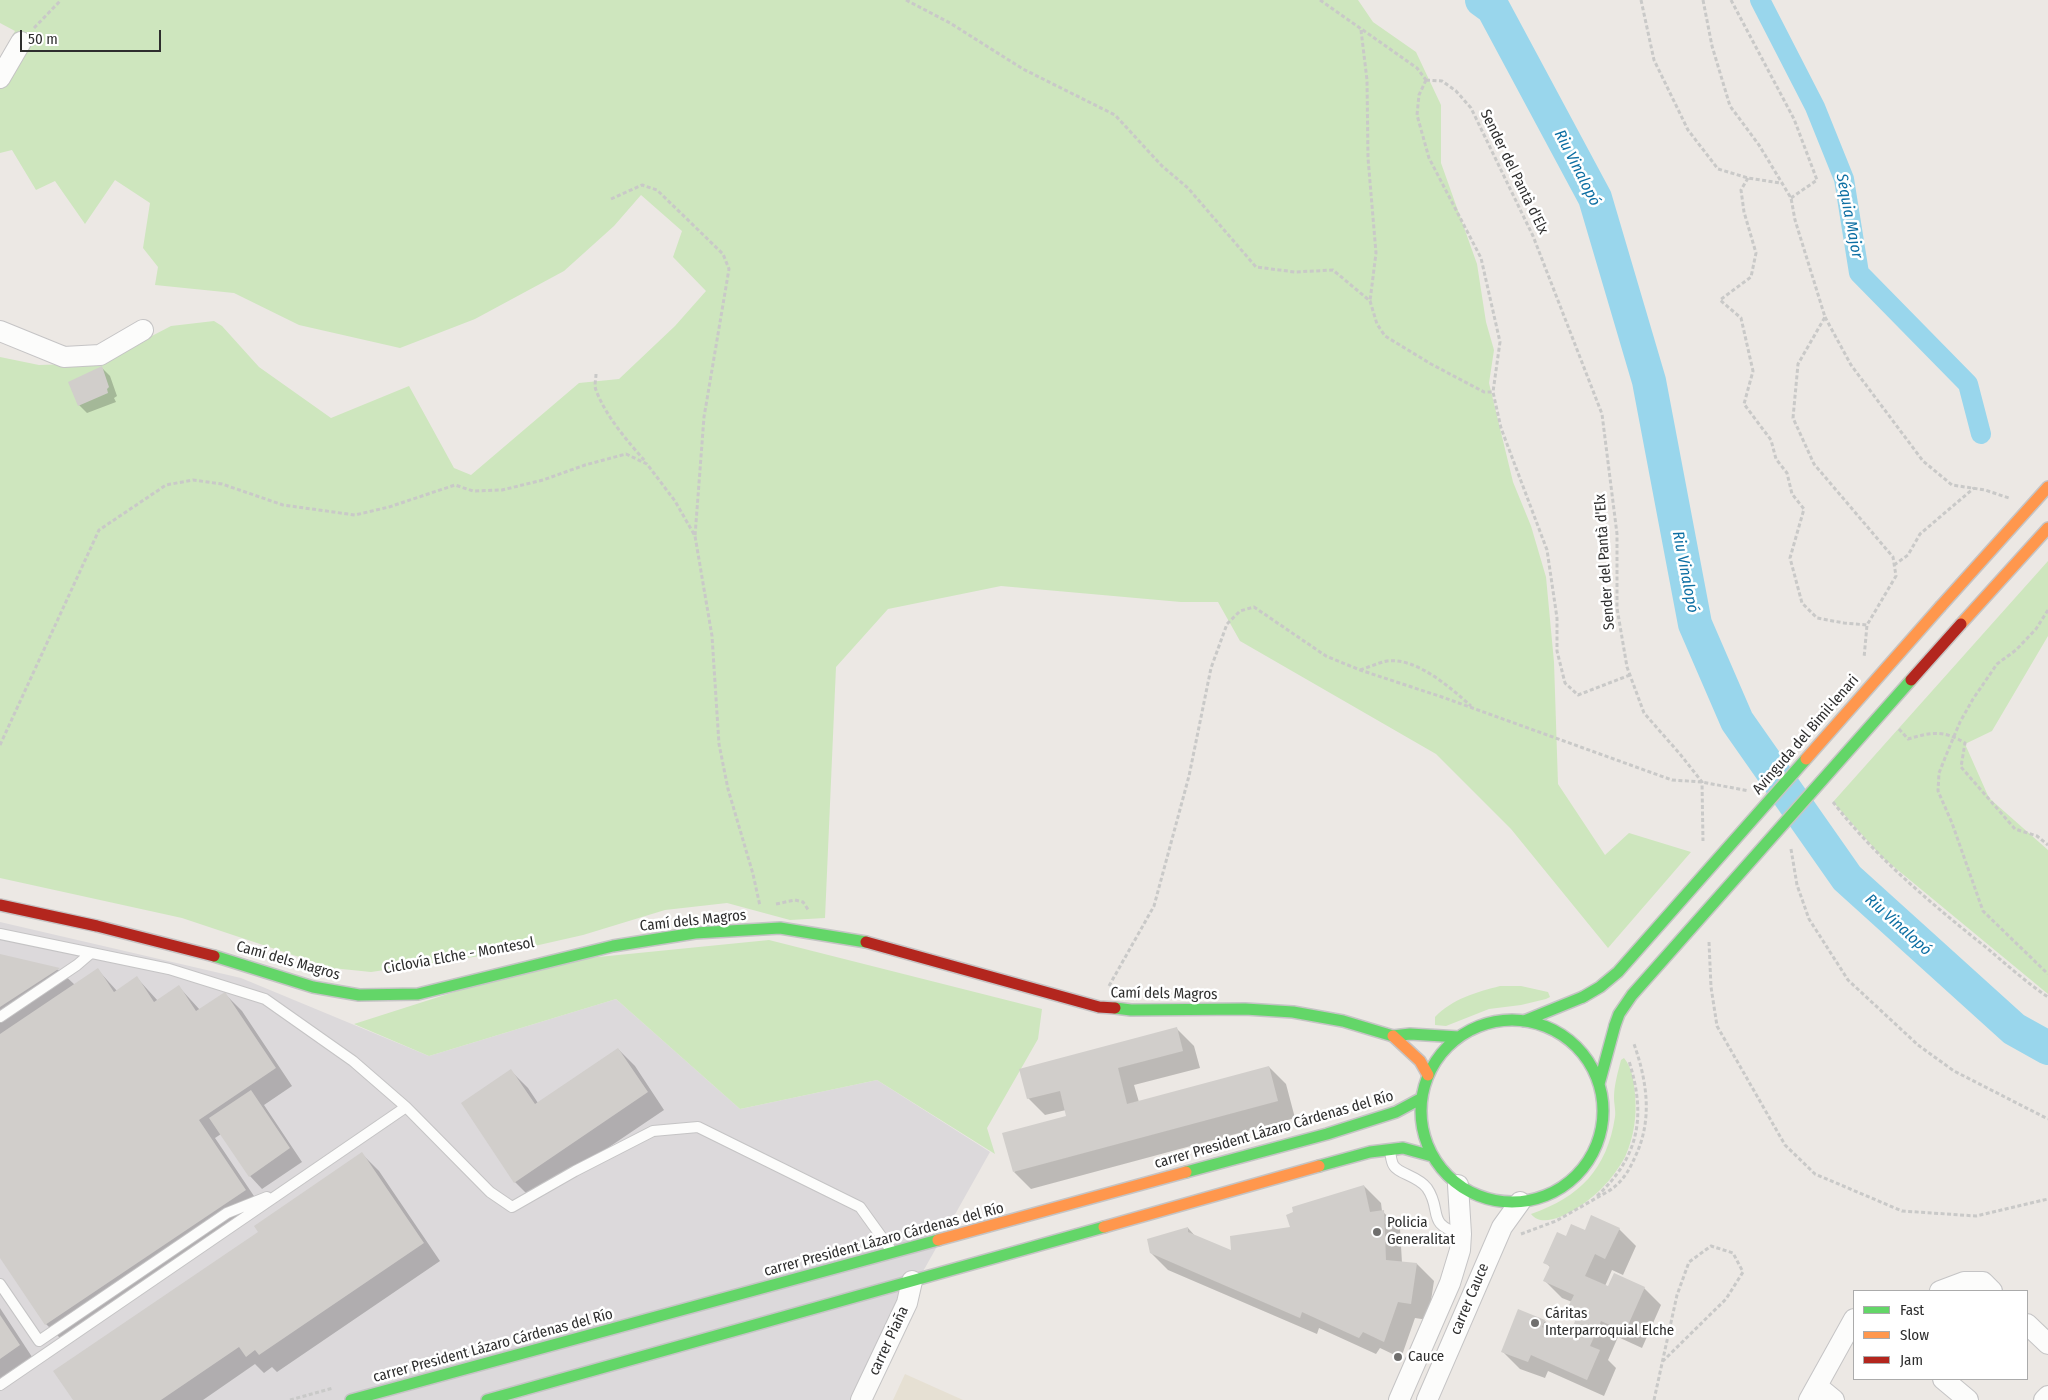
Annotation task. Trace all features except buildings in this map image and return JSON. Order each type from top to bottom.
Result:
[{"type":"main road","name":"Avinguda del Bimil·lenari","points":[[1524,1021],[1583,997],[1600,987],[1618,972],[2048,487]]},
{"type":"main road","points":[[1599,1084],[1619,1014],[1632,995],[2048,528]]},
{"type":"main road","name":"Camí dels Magros","points":[[0,905],[97,926],[218,957],[313,987],[359,995],[418,994],[613,946],[695,933],[780,928],[863,941],[1099,1007],[1131,1010],[1246,1009],[1293,1012],[1343,1021],[1393,1036],[1410,1034],[1459,1037]]},
{"type":"main road","points":[[1507,1020],[1524,1021],[1552,1029],[1576,1046],[1593,1070],[1599,1084],[1603,1104],[1602,1126],[1596,1146],[1585,1165],[1571,1181],[1553,1192],[1533,1200],[1520,1202],[1494,1200],[1481,1197],[1458,1185],[1447,1176],[1432,1156],[1422,1128],[1422,1098],[1428,1075],[1441,1054],[1459,1037],[1474,1028],[1490,1023],[1507,1020]]},
{"type":"main road","name":"Camí dels Magros","points":[[1393,1036],[1420,1061],[1428,1075]]},
{"type":"main road","name":"carrer President Lázaro Cárdenas del Río","points":[[351,1400],[1327,1134],[1396,1112],[1422,1098]]},
{"type":"main road","points":[[487,1400],[1370,1152],[1403,1148],[1432,1156]]},
{"type":"street","points":[[0,78],[21,42]]},
{"type":"street","points":[[0,331],[64,357],[100,355],[143,330]]},
{"type":"street","name":"carrer Cauce","points":[[1399,1400],[1450,1282],[1460,1250],[1462,1234],[1458,1185]]},
{"type":"street","name":"carrer Cauce","points":[[1427,1400],[1502,1227],[1520,1202]]},
{"type":"street","name":"carrer Piaña","points":[[861,1400],[907,1303],[912,1281]]},
{"type":"street","points":[[1943,1290],[1964,1282],[1988,1286]]},
{"type":"street","points":[[1834,1400],[1813,1393],[1853,1321]]},
{"type":"street","points":[[2028,1325],[2048,1344]]},
{"type":"street","points":[[1944,1380],[1968,1400]]},
{"type":"street","points":[[2044,1400],[2048,1396]]},
{"type":"lane","points":[[0,934],[168,969],[265,998],[353,1061],[406,1107],[490,1192],[512,1207],[575,1171],[652,1131],[698,1127],[860,1208],[894,1253]]},
{"type":"lane","points":[[0,1017],[77,965],[91,953]]},
{"type":"lane","points":[[0,1385],[406,1107]]},
{"type":"lane","points":[[1389,1149],[1393,1165],[1419,1180],[1427,1188],[1435,1208],[1436,1218],[1441,1226],[1462,1234]]},
{"type":"lane","points":[[0,1284],[39,1341],[227,1212],[284,1191]]},
{"type":"path","points":[[21,42],[62,0]]},
{"type":"path","points":[[906,0],[950,23],[1023,69],[1115,115],[1162,166],[1188,188],[1256,267],[1295,272],[1334,270],[1370,301]]},
{"type":"path","points":[[1320,0],[1418,68],[1426,80],[1419,95],[1417,115],[1430,158],[1481,258],[1500,342],[1493,392],[1501,428],[1547,550],[1557,618],[1557,651],[1565,683],[1578,695],[1630,675]]},
{"type":"path","points":[[1641,0],[1654,60],[1688,130],[1718,169],[1748,178],[1780,183]]},
{"type":"path","points":[[1703,0],[1712,46],[1730,106],[1759,145],[1780,183],[1791,198],[1795,220],[1825,317],[1851,365],[1923,461],[1952,485],[1985,490],[2015,500]]},
{"type":"path","points":[[1731,0],[1794,119],[1817,180],[1791,198]]},
{"type":"path","points":[[1361,30],[1367,80],[1368,158],[1376,254],[1370,301],[1376,324],[1385,336],[1403,348],[1484,392],[1493,392]]},
{"type":"path","name":"Sender del Pantà d'Elx","points":[[1426,80],[1442,81],[1456,91],[1471,108],[1533,236],[1602,414],[1617,534],[1617,608],[1627,667],[1644,713],[1702,782]]},
{"type":"path","points":[[1748,178],[1741,190],[1744,212],[1756,253],[1751,277],[1720,300],[1741,318],[1753,371],[1744,404],[1771,440],[1776,459],[1787,473],[1792,494],[1804,509],[1790,558],[1802,604],[1817,618],[1844,623],[1867,624]]},
{"type":"path","points":[[611,199],[642,185],[657,190],[723,254],[729,268],[704,417],[695,536],[712,636],[719,744],[728,788],[753,874],[760,908]]},
{"type":"path","points":[[1825,317],[1798,364],[1793,418],[1814,464],[1893,557],[1896,576],[1867,624],[1863,660]]},
{"type":"path","points":[[596,374],[595,389],[607,411],[624,437],[675,501],[695,536]]},
{"type":"path","points":[[0,745],[99,530],[166,485],[193,480],[222,484],[283,505],[355,515],[389,507],[455,485],[473,491],[502,490],[543,480],[584,465],[626,454],[647,464]]},
{"type":"path","points":[[1894,565],[1908,555],[1920,534],[1974,488]]},
{"type":"path","points":[[1099,1007],[1154,906],[1189,776],[1211,668],[1227,624],[1240,611],[1254,607],[1326,656],[1360,670],[1474,708],[1672,780],[1702,782],[1754,792]]},
{"type":"path","points":[[2048,610],[2036,629],[2016,650],[1998,664],[1964,714],[1939,773],[1938,792],[1952,823],[1984,911],[2048,974]]},
{"type":"path","points":[[1360,670],[1388,661],[1415,666],[1446,684],[1474,708]]},
{"type":"path","points":[[1899,730],[1908,738],[1930,732],[1954,737],[1965,743],[1961,767],[2015,829],[2037,836],[2048,846]]},
{"type":"path","points":[[1702,782],[1703,846]]},
{"type":"path","points":[[1833,802],[1848,822],[1882,857],[1936,906],[2048,996]]},
{"type":"path","points":[[1791,848],[1797,885],[1809,919],[1848,980],[1918,1045],[1954,1071],[2048,1119]]},
{"type":"path","points":[[754,910],[795,900],[803,902],[808,906],[814,933]]},
{"type":"path","points":[[1709,933],[1711,986],[1717,1026],[1786,1145],[1814,1174],[1902,1212],[1976,1216],[2048,1199]]},
{"type":"path","points":[[1518,1238],[1521,1234],[1556,1221],[1614,1188],[1630,1169],[1642,1144],[1647,1114],[1647,1100],[1640,1063],[1631,1035]]},
{"type":"path","points":[[1593,1200],[1618,1174],[1626,1160],[1637,1127],[1637,1093],[1627,1055]]},
{"type":"path","points":[[1654,1400],[1677,1295],[1689,1262],[1711,1246],[1733,1253],[1742,1272],[1726,1300],[1663,1361]]},
{"type":"shaded area","points":[[0,922],[241,978],[429,1056],[616,999],[740,1109],[877,1080],[990,1152],[889,1332],[855,1400],[0,1400]]},
{"type":"shaded area","points":[[905,1374],[963,1400],[893,1400]]},
{"type":"green space","points":[[0,0],[1358,0],[1373,22],[1416,52],[1441,105],[1441,163],[1477,264],[1486,322],[1494,350],[1489,383],[1513,482],[1531,526],[1546,577],[1554,662],[1558,784],[1605,855],[1629,833],[1691,852],[1608,948],[1511,829],[1436,754],[1240,641],[1218,602],[1181,602],[1001,586],[888,609],[836,667],[825,918],[790,920],[727,903],[665,910],[583,935],[508,952],[371,972],[332,968],[182,918],[0,878],[0,357],[39,365],[100,363],[171,326],[214,321],[222,326],[259,367],[331,418],[409,386],[454,468],[471,475],[579,383],[619,379],[675,326],[706,291],[673,257],[682,231],[641,195],[614,226],[564,271],[475,319],[400,348],[299,325],[234,293],[155,285],[158,267],[143,248],[150,203],[115,180],[85,224],[55,181],[36,190],[12,150],[0,153],[0,58],[15,31],[0,23]]},
{"type":"green space","points":[[2048,561],[2048,636],[1992,731],[1965,744],[1989,798],[2048,850],[2048,994],[1882,857],[1833,802]]},
{"type":"green space","points":[[769,940],[1042,1009],[1038,1039],[987,1128],[995,1154],[877,1080],[740,1109],[616,999],[429,1056],[354,1024],[548,962]]},
{"type":"green space","points":[[1500,986],[1521,986],[1548,992],[1550,997],[1521,1005],[1489,1009],[1446,1026],[1435,1025],[1435,1017],[1449,1005],[1474,994]]},
{"type":"green space","points":[[1624,1058],[1632,1075],[1636,1102],[1633,1134],[1625,1157],[1609,1181],[1588,1200],[1557,1218],[1538,1219],[1531,1214],[1564,1199],[1577,1190],[1598,1166],[1611,1135],[1615,1115],[1615,1083],[1621,1060]]},
{"type":"waterway","name":"Riu Vinalopó","points":[[1482,0],[1493,8],[1595,198],[1649,381],[1695,624],[1737,721],[1847,878],[2014,1029],[2048,1048]]},
{"type":"waterway","name":"Séquia Major","points":[[1760,0],[1815,107],[1844,179],[1859,273],[1968,384],[1981,434]]},
{"type":"traffic: fast","points":[[1615,1025],[1619,1014],[1632,995],[1911,680]]},
{"type":"traffic: fast","points":[[1583,997],[1600,987],[1618,972],[1806,759]]},
{"type":"traffic: fast","points":[[214,956],[313,987],[359,995],[418,994],[613,946],[695,933],[780,928],[866,942]]},
{"type":"traffic: fast","points":[[1524,1021],[1583,997]]},
{"type":"traffic: fast","points":[[1115,1008],[1131,1010],[1245,1009],[1293,1012],[1343,1021],[1393,1036],[1410,1034],[1459,1037]]},
{"type":"traffic: fast","points":[[1512,1020],[1530,1022],[1547,1027],[1563,1035],[1582,1053],[1596,1076],[1601,1093],[1603,1111],[1601,1129],[1596,1146],[1588,1162],[1570,1181],[1547,1195],[1530,1200],[1512,1202],[1494,1200],[1477,1195],[1461,1187],[1442,1169],[1428,1146],[1423,1129],[1421,1111],[1423,1093],[1428,1076],[1436,1060],[1454,1041],[1477,1027],[1494,1022],[1512,1020]]},
{"type":"traffic: fast","points":[[1599,1084],[1615,1025]]},
{"type":"traffic: fast","points":[[1186,1172],[1327,1134],[1396,1112],[1422,1098]]},
{"type":"traffic: fast","points":[[1319,1166],[1370,1152],[1403,1148],[1432,1156]]},
{"type":"traffic: fast","points":[[487,1400],[1104,1227]]},
{"type":"traffic: fast","points":[[351,1400],[938,1240]]},
{"type":"traffic: slow","points":[[1941,606],[2048,487]]},
{"type":"traffic: slow","points":[[1961,624],[2048,528]]},
{"type":"traffic: slow","points":[[1806,759],[1941,606]]},
{"type":"traffic: slow","points":[[1393,1036],[1420,1061],[1428,1075]]},
{"type":"traffic: slow","points":[[1104,1227],[1319,1166]]},
{"type":"traffic: slow","points":[[938,1240],[1186,1172]]},
{"type":"traffic: jam","points":[[1911,680],[1961,624]]},
{"type":"traffic: jam","points":[[0,905],[97,926],[214,956]]},
{"type":"traffic: jam","points":[[866,942],[1099,1007],[1115,1008]]},
{"type":"place","name":"Policia Generalitat","points":[[1377,1232]]},
{"type":"place","name":"Cáritas Interparroquial Elche","points":[[1535,1323]]},
{"type":"place","name":"Cauce","points":[[1398,1357]]}]
